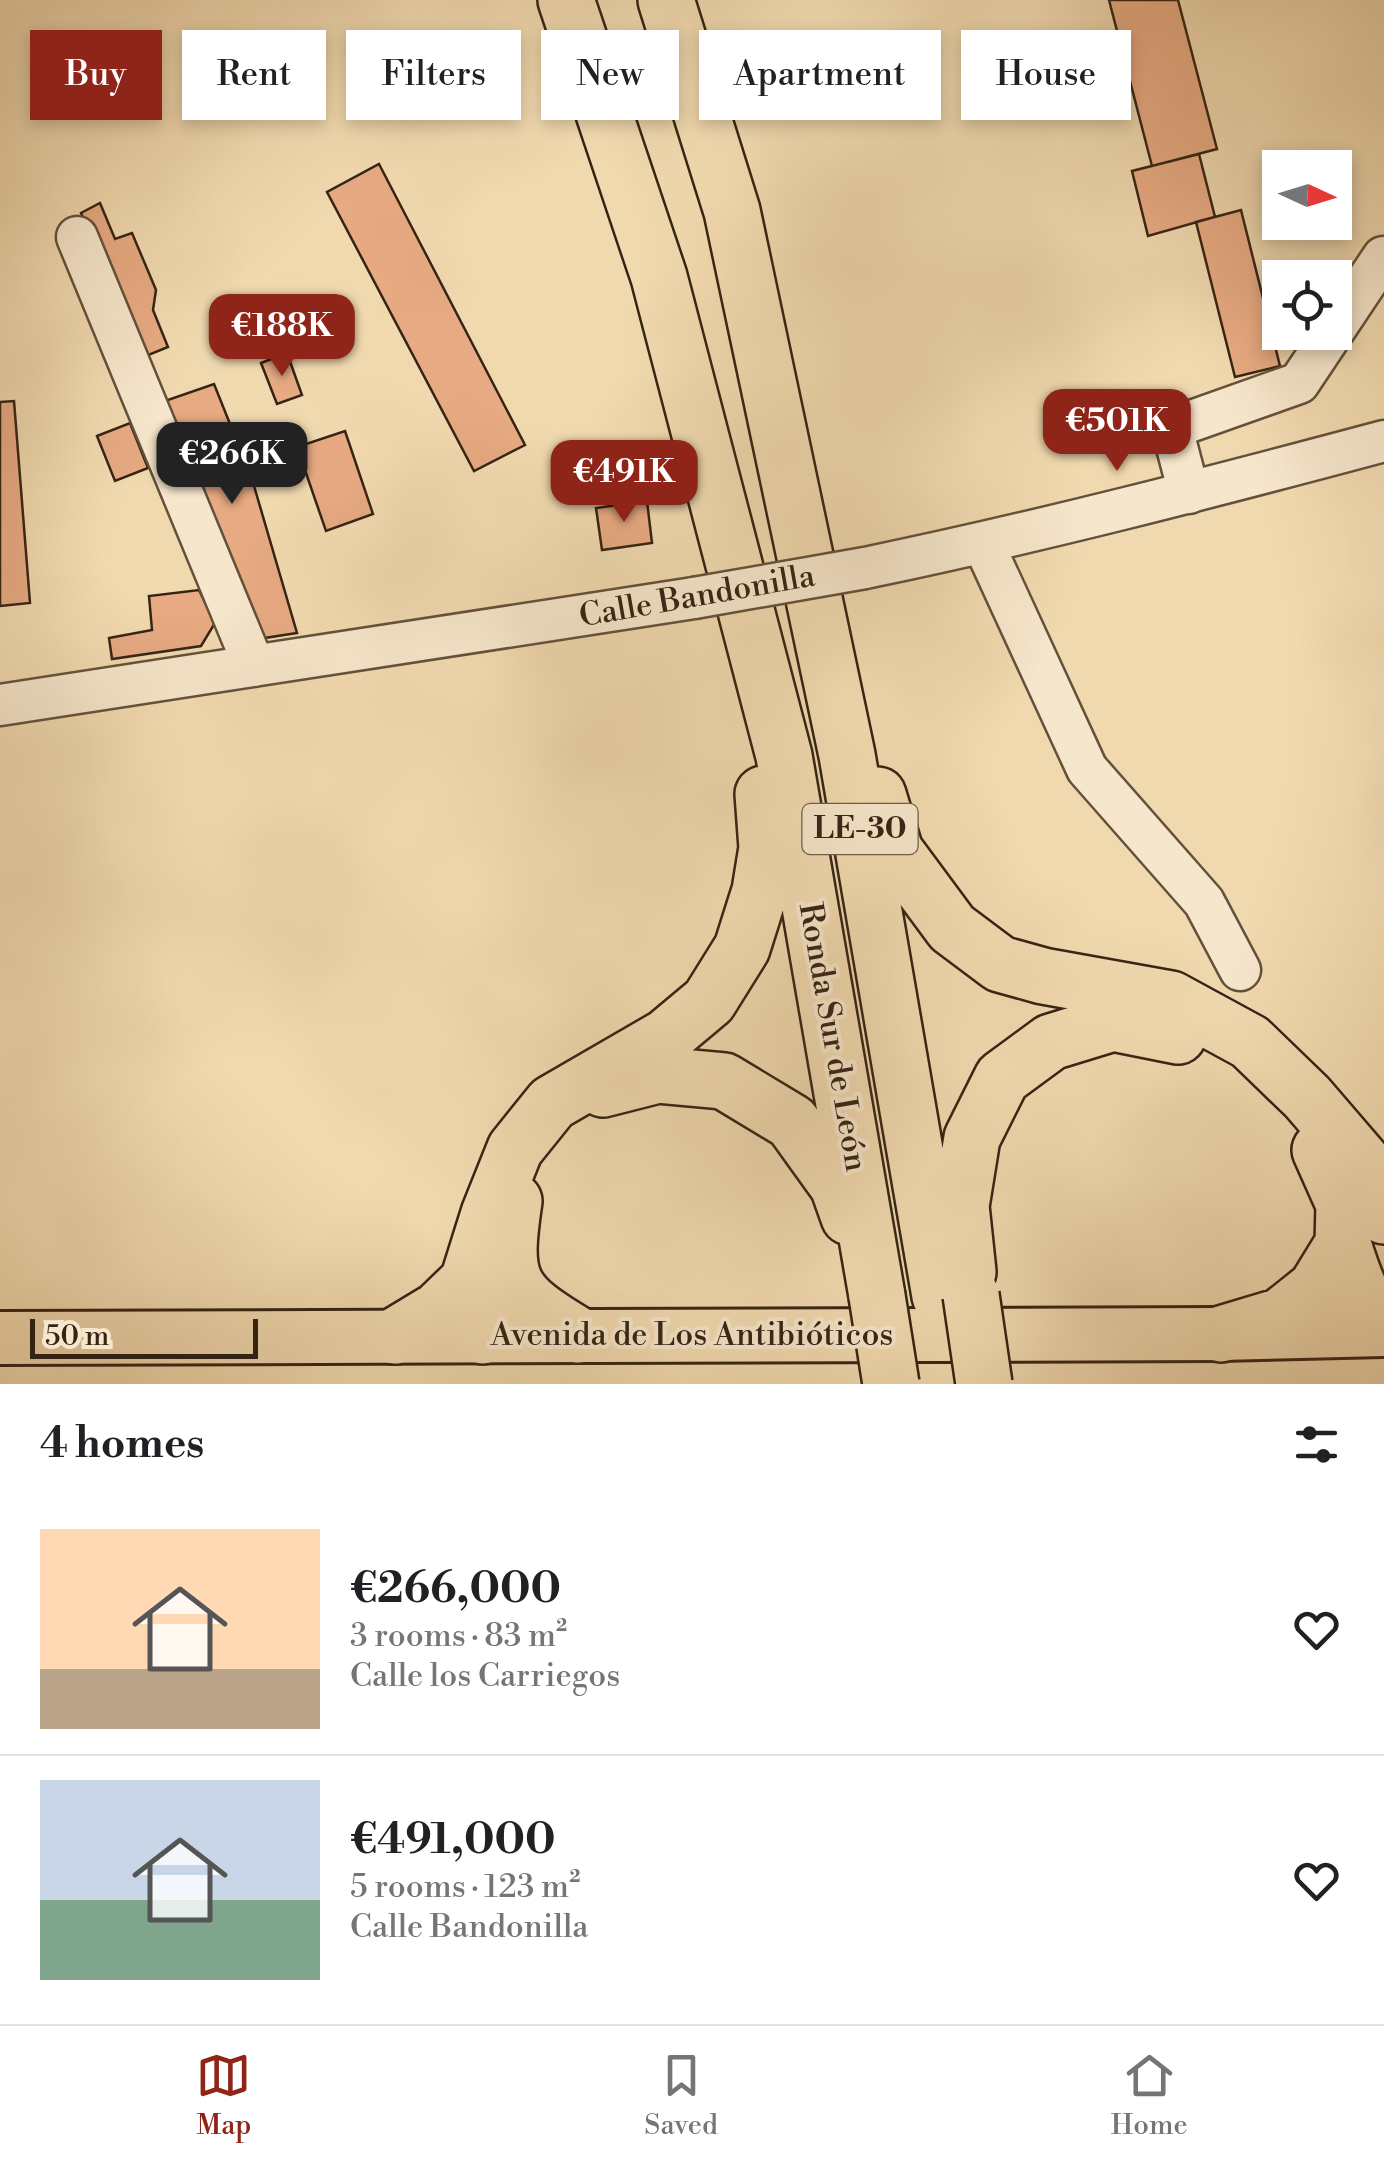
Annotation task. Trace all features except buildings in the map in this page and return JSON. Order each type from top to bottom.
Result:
[{"type":"highway","name":"Ronda Sur de León","points":[[566,0],[659,277],[784,756],[877,1296],[925,1378]]},
{"type":"highway","name":"Ronda Sur de León","points":[[666,0],[732,210],[848,755],[955,1295],[925,1378]]},
{"type":"highway","points":[[732,210],[894,851],[952,928],[1000,964],[1043,976],[1171,999],[1250,1042],[1307,1097],[1362,1161],[1364,1230],[1354,1278],[1384,1329]]},
{"type":"highway","points":[[483,1336],[505,1307],[490,1280],[489,1214],[514,1149],[552,1103],[666,1037],[709,1001],[742,948],[760,891],[767,848],[754,642]]},
{"type":"highway","points":[[984,1384],[955,1295],[961,1206],[972,1138],[1002,1078],[1052,1042],[1113,1024],[1166,1032],[1215,1049],[1272,1092],[1325,1156],[1344,1204],[1364,1230]]},
{"type":"highway","points":[[395,1336],[490,1280],[507,1246],[514,1200],[549,1134],[604,1089],[658,1075],[724,1081],[792,1122],[838,1186],[877,1296]]},
{"type":"highway","points":[[1221,1334],[1281,1316],[1316,1288],[1364,1230]]},
{"type":"highway","points":[[490,1280],[578,1335]]},
{"type":"main road","name":"Avenida de Los Antibióticos","points":[[2,1360],[395,1336],[1221,1334],[1384,1329]]},
{"type":"main road","points":[[1076,1365],[1172,1350],[1368,1346],[1384,1329]]},
{"type":"main road","points":[[2,1360],[82,1355],[429,1350],[483,1336],[526,1350],[831,1352],[925,1378]]},
{"type":"main road","name":"Avenida de Los Antibióticos","points":[[2,1360],[925,1378],[1076,1365],[1384,1363]]},
{"type":"street","points":[[78,237],[254,666]]},
{"type":"street","points":[[1352,304],[1383,257]]},
{"type":"street","points":[[1189,493],[1172,428],[1298,384],[1321,350]]},
{"type":"street","name":"Calle Bandonilla","points":[[0,705],[694,598],[864,568],[1189,493],[1384,441]]},
{"type":"street","points":[[983,543],[1087,769],[1204,902],[1240,970]]}]
